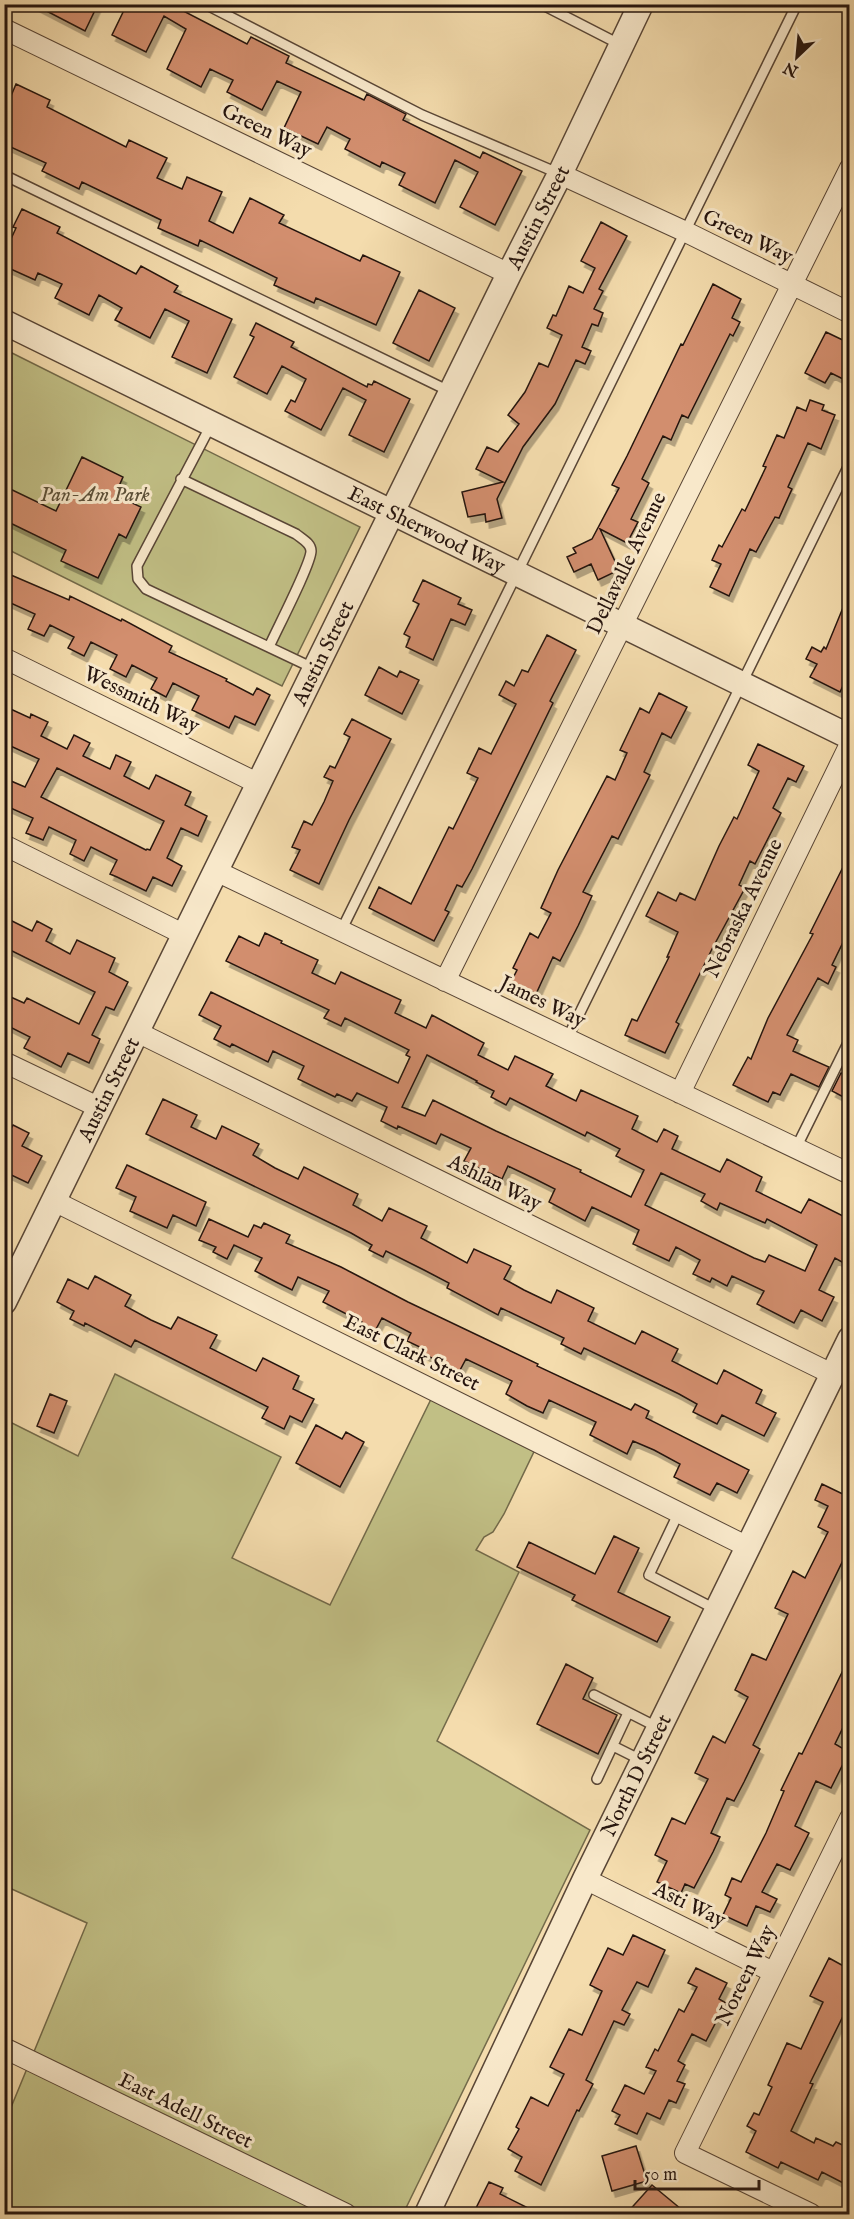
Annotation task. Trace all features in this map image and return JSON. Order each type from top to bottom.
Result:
[{"type":"street","name":"Austin Street","points":[[4,1302],[560,174],[641,4]]},
{"type":"street","name":"Green Way","points":[[4,29],[509,274]]},
{"type":"street","name":"Dellavalle Avenue","points":[[445,981],[849,168]]},
{"type":"street","name":"Green Way","points":[[560,174],[686,232],[849,313]]},
{"type":"street","name":"East Sherwood Way","points":[[4,322],[849,737]]},
{"type":"street","name":"Wessmith Way","points":[[4,658],[259,784]]},
{"type":"street","name":"Nebraska Avenue","points":[[680,1093],[849,744]]},
{"type":"street","points":[[4,845],[185,935]]},
{"type":"street","name":"James Way","points":[[216,871],[849,1174]]},
{"type":"street","name":"Ashlan Way","points":[[137,1032],[832,1374]]},
{"type":"street","points":[[4,1062],[100,1108]]},
{"type":"street","name":"East Clark Street","points":[[54,1201],[748,1547]]},
{"type":"street","name":"North D Street","points":[[427,2214],[585,1879],[849,1339]]},
{"type":"street","name":"Noreen Way","points":[[811,2214],[685,2153],[849,1818]]},
{"type":"street","name":"Asti Way","points":[[585,1879],[773,1972]]},
{"type":"street","name":"East Adell Street","points":[[4,2048],[346,2214]]},
{"type":"lane","points":[[205,4],[422,115],[560,174]]},
{"type":"lane","points":[[541,4],[621,45]]},
{"type":"lane","points":[[341,931],[797,4]]},
{"type":"lane","points":[[4,175],[451,392]]},
{"type":"lane","points":[[212,424],[137,566],[138,579],[146,589],[315,669]]},
{"type":"lane","points":[[567,1039],[849,463]]},
{"type":"lane","points":[[181,479],[296,534],[308,543],[311,552],[269,647]]},
{"type":"lane","points":[[796,1148],[849,1039]]},
{"type":"lane","points":[[679,1512],[649,1575],[717,1610]]},
{"type":"lane","points":[[594,1695],[659,1728]]},
{"type":"lane","points":[[597,1779],[628,1713]]},
{"type":"lane","points":[[613,1746],[643,1761]]},
{"type":"green space","name":"Pan-Am Park","points":[[4,349],[360,527],[282,686],[5,548]]},
{"type":"green space","points":[[115,1374],[281,1457],[232,1558],[330,1605],[438,1385],[542,1435],[504,1514],[493,1532],[484,1537],[476,1550],[519,1572],[437,1741],[590,1830],[403,2214],[5,2214],[5,2122],[87,1923],[5,1886],[4,1419],[78,1456]]},
{"type":"building","points":[[33,4],[98,4],[85,31]]},
{"type":"building","points":[[127,4],[170,4],[247,44],[251,37],[289,56],[286,63],[364,100],[367,94],[406,114],[403,120],[480,158],[483,152],[522,171],[495,225],[460,207],[478,172],[455,160],[435,203],[399,185],[405,173],[382,162],[380,167],[345,149],[350,139],[327,127],[318,144],[284,128],[301,92],[277,81],[262,110],[227,92],[233,80],[210,69],[201,87],[167,69],[186,29],[164,16],[146,52],[112,35]]},
{"type":"building","points":[[16,84],[50,100],[47,107],[126,147],[129,140],[167,158],[157,178],[182,189],[187,177],[222,192],[209,221],[233,233],[250,198],[284,215],[279,223],[360,261],[363,255],[400,272],[376,325],[316,298],[314,303],[274,285],[277,278],[200,240],[198,246],[158,228],[161,220],[82,182],[79,189],[42,171],[46,163],[4,144],[4,92],[11,96]]},
{"type":"building","points":[[22,209],[60,227],[57,233],[136,274],[141,266],[178,286],[174,292],[232,319],[207,373],[172,357],[189,321],[165,309],[150,338],[115,320],[122,308],[99,295],[89,315],[55,298],[62,284],[38,273],[35,280],[4,266],[4,254]]},
{"type":"building","points":[[601,222],[627,236],[599,289],[603,291],[594,309],[603,313],[598,326],[592,324],[582,347],[591,351],[585,364],[576,360],[555,404],[523,447],[497,499],[502,518],[486,522],[485,514],[468,517],[462,492],[503,482],[476,469],[487,447],[498,452],[519,424],[508,415],[525,392],[539,363],[548,367],[562,335],[547,328],[553,315],[556,316],[569,286],[583,293],[595,268],[581,261]]},
{"type":"building","points":[[713,284],[741,299],[732,318],[740,322],[733,336],[730,334],[688,418],[682,415],[671,440],[663,436],[642,479],[649,483],[631,519],[638,522],[627,543],[600,529],[619,570],[598,580],[591,564],[574,572],[567,557],[576,553],[573,548],[592,539],[619,488],[612,485]]},
{"type":"building","points":[[419,290],[455,308],[429,361],[393,343]]},
{"type":"building","points":[[256,323],[294,342],[291,347],[367,387],[374,381],[410,399],[384,452],[349,435],[366,400],[343,388],[321,430],[285,411],[291,400],[295,402],[306,379],[282,366],[267,394],[234,377],[254,337],[250,335]]},
{"type":"building","points":[[826,332],[849,343],[849,382],[831,373],[825,383],[805,373]]},
{"type":"building","points":[[810,400],[824,405],[822,410],[835,415],[821,449],[808,443],[788,487],[792,489],[779,518],[775,517],[756,552],[750,549],[729,596],[710,587],[721,564],[712,560],[719,545],[722,547],[742,509],[745,511],[766,467],[763,466],[777,435],[784,438],[797,407],[806,411]]},
{"type":"building","points":[[82,457],[123,477],[115,495],[141,507],[126,538],[119,534],[98,578],[61,561],[66,550],[4,520],[4,486],[56,511]]},
{"type":"building","points":[[4,572],[69,600],[70,596],[121,621],[122,619],[172,646],[169,652],[227,679],[226,681],[253,695],[257,688],[270,695],[255,725],[235,716],[229,728],[192,710],[199,696],[173,683],[166,697],[151,689],[157,678],[132,665],[126,677],[110,669],[117,655],[91,642],[84,656],[68,648],[74,637],[50,625],[44,636],[28,629],[35,614],[4,600]]},
{"type":"building","points":[[423,580],[461,598],[458,604],[472,610],[465,625],[451,619],[433,660],[406,647],[410,637],[404,634],[419,604],[413,601]]},
{"type":"building","points":[[849,593],[849,673],[840,692],[810,677],[817,664],[806,659],[812,647],[821,652],[824,647],[826,649]]},
{"type":"building","points":[[547,635],[576,650],[550,701],[553,703],[472,869],[462,887],[457,885],[445,910],[449,912],[434,941],[369,908],[379,887],[411,904],[449,827],[453,829],[478,778],[467,773],[479,748],[491,754],[516,704],[499,695],[506,681],[514,686],[522,670],[528,672]]},
{"type":"building","points":[[379,667],[397,677],[400,671],[419,680],[402,714],[365,695]]},
{"type":"building","points":[[659,693],[687,707],[671,738],[662,733],[644,772],[650,775],[618,839],[612,836],[583,892],[592,896],[578,926],[560,961],[553,957],[536,994],[511,982],[517,970],[513,968],[530,933],[538,938],[551,913],[541,908],[607,776],[615,780],[627,753],[620,750],[640,708],[649,713]]},
{"type":"building","points":[[4,706],[30,718],[31,714],[48,722],[41,736],[67,749],[74,735],[90,743],[83,756],[110,769],[116,755],[131,762],[124,776],[149,789],[156,775],[191,792],[185,805],[207,816],[198,836],[181,828],[167,858],[182,866],[172,886],[153,877],[146,891],[110,874],[117,860],[91,847],[84,861],[70,854],[76,840],[49,827],[43,840],[26,833],[33,818],[4,805],[4,778],[25,787],[39,759],[4,743]],"holes":[[[57,768],[164,821],[150,850],[146,850],[41,797]]]},
{"type":"building","points":[[352,719],[391,739],[319,884],[290,870],[300,850],[292,847],[304,821],[312,825],[324,802],[333,781],[324,777],[330,766],[335,768],[350,737],[344,734]]},
{"type":"building","points":[[758,744],[804,766],[796,782],[788,778],[773,808],[781,813],[755,864],[750,861],[739,885],[745,888],[676,1022],[679,1024],[665,1053],[625,1035],[632,1019],[637,1021],[669,957],[667,957],[678,932],[646,916],[658,892],[676,901],[680,893],[695,900],[719,846],[734,817],[737,819],[759,771],[748,765]]},
{"type":"building","points":[[849,855],[849,930],[832,965],[836,967],[828,984],[818,978],[787,1035],[798,1040],[793,1051],[829,1067],[819,1087],[791,1074],[780,1095],[773,1092],[768,1102],[733,1085],[748,1057],[751,1059],[768,1018],[813,934],[810,933]]},
{"type":"building","points":[[4,917],[32,931],[37,921],[52,929],[46,941],[70,954],[77,940],[115,958],[109,972],[128,982],[114,1010],[106,1007],[92,1035],[100,1039],[89,1063],[68,1053],[61,1067],[24,1048],[30,1037],[4,1024],[4,994],[24,1003],[27,998],[79,1024],[95,992],[4,947]]},
{"type":"building","points":[[265,933],[282,941],[281,943],[318,960],[312,973],[335,984],[341,972],[401,1000],[395,1013],[426,1028],[432,1015],[484,1043],[478,1055],[508,1070],[515,1056],[553,1074],[546,1086],[576,1101],[581,1090],[638,1116],[632,1129],[657,1142],[664,1129],[678,1136],[672,1149],[720,1172],[727,1159],[762,1177],[756,1191],[801,1213],[809,1199],[849,1219],[849,1266],[835,1258],[819,1290],[834,1297],[822,1321],[801,1310],[794,1323],[757,1304],[764,1291],[732,1276],[727,1286],[712,1278],[710,1282],[693,1274],[700,1260],[676,1247],[669,1261],[633,1244],[639,1230],[592,1207],[585,1221],[549,1202],[555,1189],[508,1166],[502,1179],[464,1161],[471,1148],[441,1134],[436,1144],[398,1126],[397,1129],[381,1121],[387,1107],[357,1093],[352,1101],[337,1094],[335,1097],[298,1079],[304,1066],[273,1051],[268,1062],[232,1044],[230,1047],[214,1039],[221,1026],[199,1015],[211,992],[398,1083],[410,1057],[406,1055],[409,1050],[345,1018],[341,1026],[324,1018],[329,1010],[226,961],[239,936],[259,946]],"holes":[[[427,1055],[494,1091],[491,1097],[506,1105],[510,1098],[585,1136],[587,1132],[620,1149],[616,1156],[644,1170],[631,1197],[580,1172],[581,1170],[433,1100],[425,1116],[402,1107]],[[661,1173],[705,1194],[701,1201],[717,1210],[720,1203],[765,1223],[767,1219],[817,1245],[805,1271],[769,1255],[765,1262],[754,1258],[645,1205]]]},
{"type":"building","points":[[841,1073],[849,1077],[849,1100],[832,1091]]},
{"type":"building","points":[[163,1099],[197,1115],[191,1127],[216,1139],[222,1126],[259,1144],[253,1155],[275,1168],[298,1179],[304,1167],[358,1194],[353,1205],[382,1221],[389,1208],[427,1226],[421,1238],[467,1263],[474,1249],[511,1266],[504,1279],[524,1290],[551,1303],[557,1290],[594,1308],[588,1321],[635,1344],[642,1331],[678,1349],[672,1361],[717,1384],[724,1370],[762,1390],[756,1403],[776,1413],[764,1436],[722,1415],[717,1424],[693,1412],[697,1404],[679,1394],[584,1348],[581,1354],[561,1344],[564,1338],[501,1308],[498,1315],[447,1288],[449,1283],[424,1270],[386,1251],[383,1257],[369,1250],[372,1245],[351,1233],[146,1134]]},
{"type":"building","points":[[13,1125],[29,1133],[22,1146],[42,1156],[28,1183],[7,1173],[11,1166],[4,1163],[4,1143]]},
{"type":"building","points":[[127,1165],[206,1202],[196,1226],[173,1215],[167,1228],[130,1211],[136,1197],[116,1188]]},
{"type":"building","points":[[209,1219],[248,1237],[254,1225],[261,1228],[264,1223],[290,1235],[286,1243],[341,1267],[408,1302],[538,1364],[537,1366],[631,1410],[635,1404],[649,1411],[646,1418],[749,1470],[737,1493],[717,1483],[710,1495],[674,1477],[680,1464],[654,1450],[633,1441],[627,1454],[590,1435],[596,1422],[549,1400],[543,1413],[527,1406],[506,1394],[512,1381],[466,1359],[459,1372],[422,1353],[424,1349],[407,1341],[411,1333],[382,1318],[375,1331],[323,1302],[329,1291],[298,1277],[292,1290],[255,1271],[262,1258],[234,1245],[227,1259],[213,1252],[216,1247],[199,1240]]},
{"type":"building","points":[[95,1276],[131,1295],[125,1306],[151,1320],[171,1329],[178,1317],[217,1335],[210,1348],[256,1371],[263,1358],[299,1376],[293,1389],[314,1399],[302,1422],[290,1416],[284,1429],[262,1418],[268,1407],[135,1340],[131,1347],[85,1323],[84,1326],[70,1319],[74,1311],[57,1302],[68,1279],[88,1289]]},
{"type":"building","points":[[50,1394],[67,1401],[54,1433],[37,1426]]},
{"type":"building","points":[[316,1425],[342,1439],[346,1432],[364,1442],[340,1487],[296,1463]]},
{"type":"building","points":[[822,1484],[849,1497],[849,1548],[753,1745],[760,1749],[734,1801],[727,1798],[711,1833],[720,1837],[713,1852],[694,1888],[685,1884],[681,1893],[657,1882],[667,1861],[655,1855],[672,1818],[685,1824],[708,1779],[695,1773],[713,1736],[725,1743],[748,1697],[735,1690],[752,1654],[766,1660],[788,1614],[775,1608],[793,1571],[805,1578],[828,1532],[818,1527],[828,1506],[815,1500]]},
{"type":"building","points":[[614,1536],[639,1548],[618,1592],[670,1617],[657,1642],[572,1600],[575,1595],[517,1567],[529,1542],[595,1574]]},
{"type":"building","points":[[849,1658],[849,1715],[835,1744],[849,1752],[831,1788],[816,1781],[795,1826],[809,1833],[790,1870],[777,1864],[762,1892],[777,1899],[770,1912],[756,1906],[747,1926],[723,1915],[731,1898],[725,1895],[732,1878],[741,1882],[766,1833],[784,1791],[781,1790],[799,1753],[802,1754]]},
{"type":"building","points":[[566,1664],[593,1678],[583,1699],[617,1715],[598,1754],[537,1724]]},
{"type":"building","points":[[633,1935],[665,1950],[648,1987],[637,1982],[622,2010],[630,2014],[624,2025],[614,2021],[586,2080],[593,2084],[579,2111],[577,2110],[541,2185],[515,2171],[522,2157],[508,2149],[519,2129],[516,2127],[531,2097],[548,2106],[564,2074],[550,2067],[569,2029],[582,2035],[602,1991],[590,1985],[608,1948],[623,1955]]},
{"type":"building","points":[[829,1958],[849,1969],[849,2004],[810,2083],[813,2084],[791,2131],[814,2143],[816,2138],[833,2146],[836,2142],[849,2148],[849,2186],[822,2172],[818,2180],[781,2162],[778,2168],[746,2152],[756,2131],[747,2126],[754,2113],[759,2115],[772,2087],[768,2085],[787,2043],[801,2049],[823,2002],[810,1996]]},
{"type":"building","points":[[696,1968],[727,1983],[719,1999],[726,2003],[706,2041],[692,2034],[678,2061],[685,2065],[677,2081],[685,2084],[676,2103],[669,2100],[660,2119],[647,2113],[637,2134],[615,2124],[620,2115],[612,2111],[625,2085],[644,2094],[656,2071],[646,2067],[655,2049],[658,2051],[679,2009],[684,2012],[697,1987],[688,1983]]},
{"type":"building","points":[[636,2146],[647,2181],[612,2191],[602,2156]]},
{"type":"building","points":[[489,2182],[503,2188],[500,2194],[540,2214],[473,2214]]},
{"type":"building","points":[[652,2185],[687,2214],[626,2214]]}]
